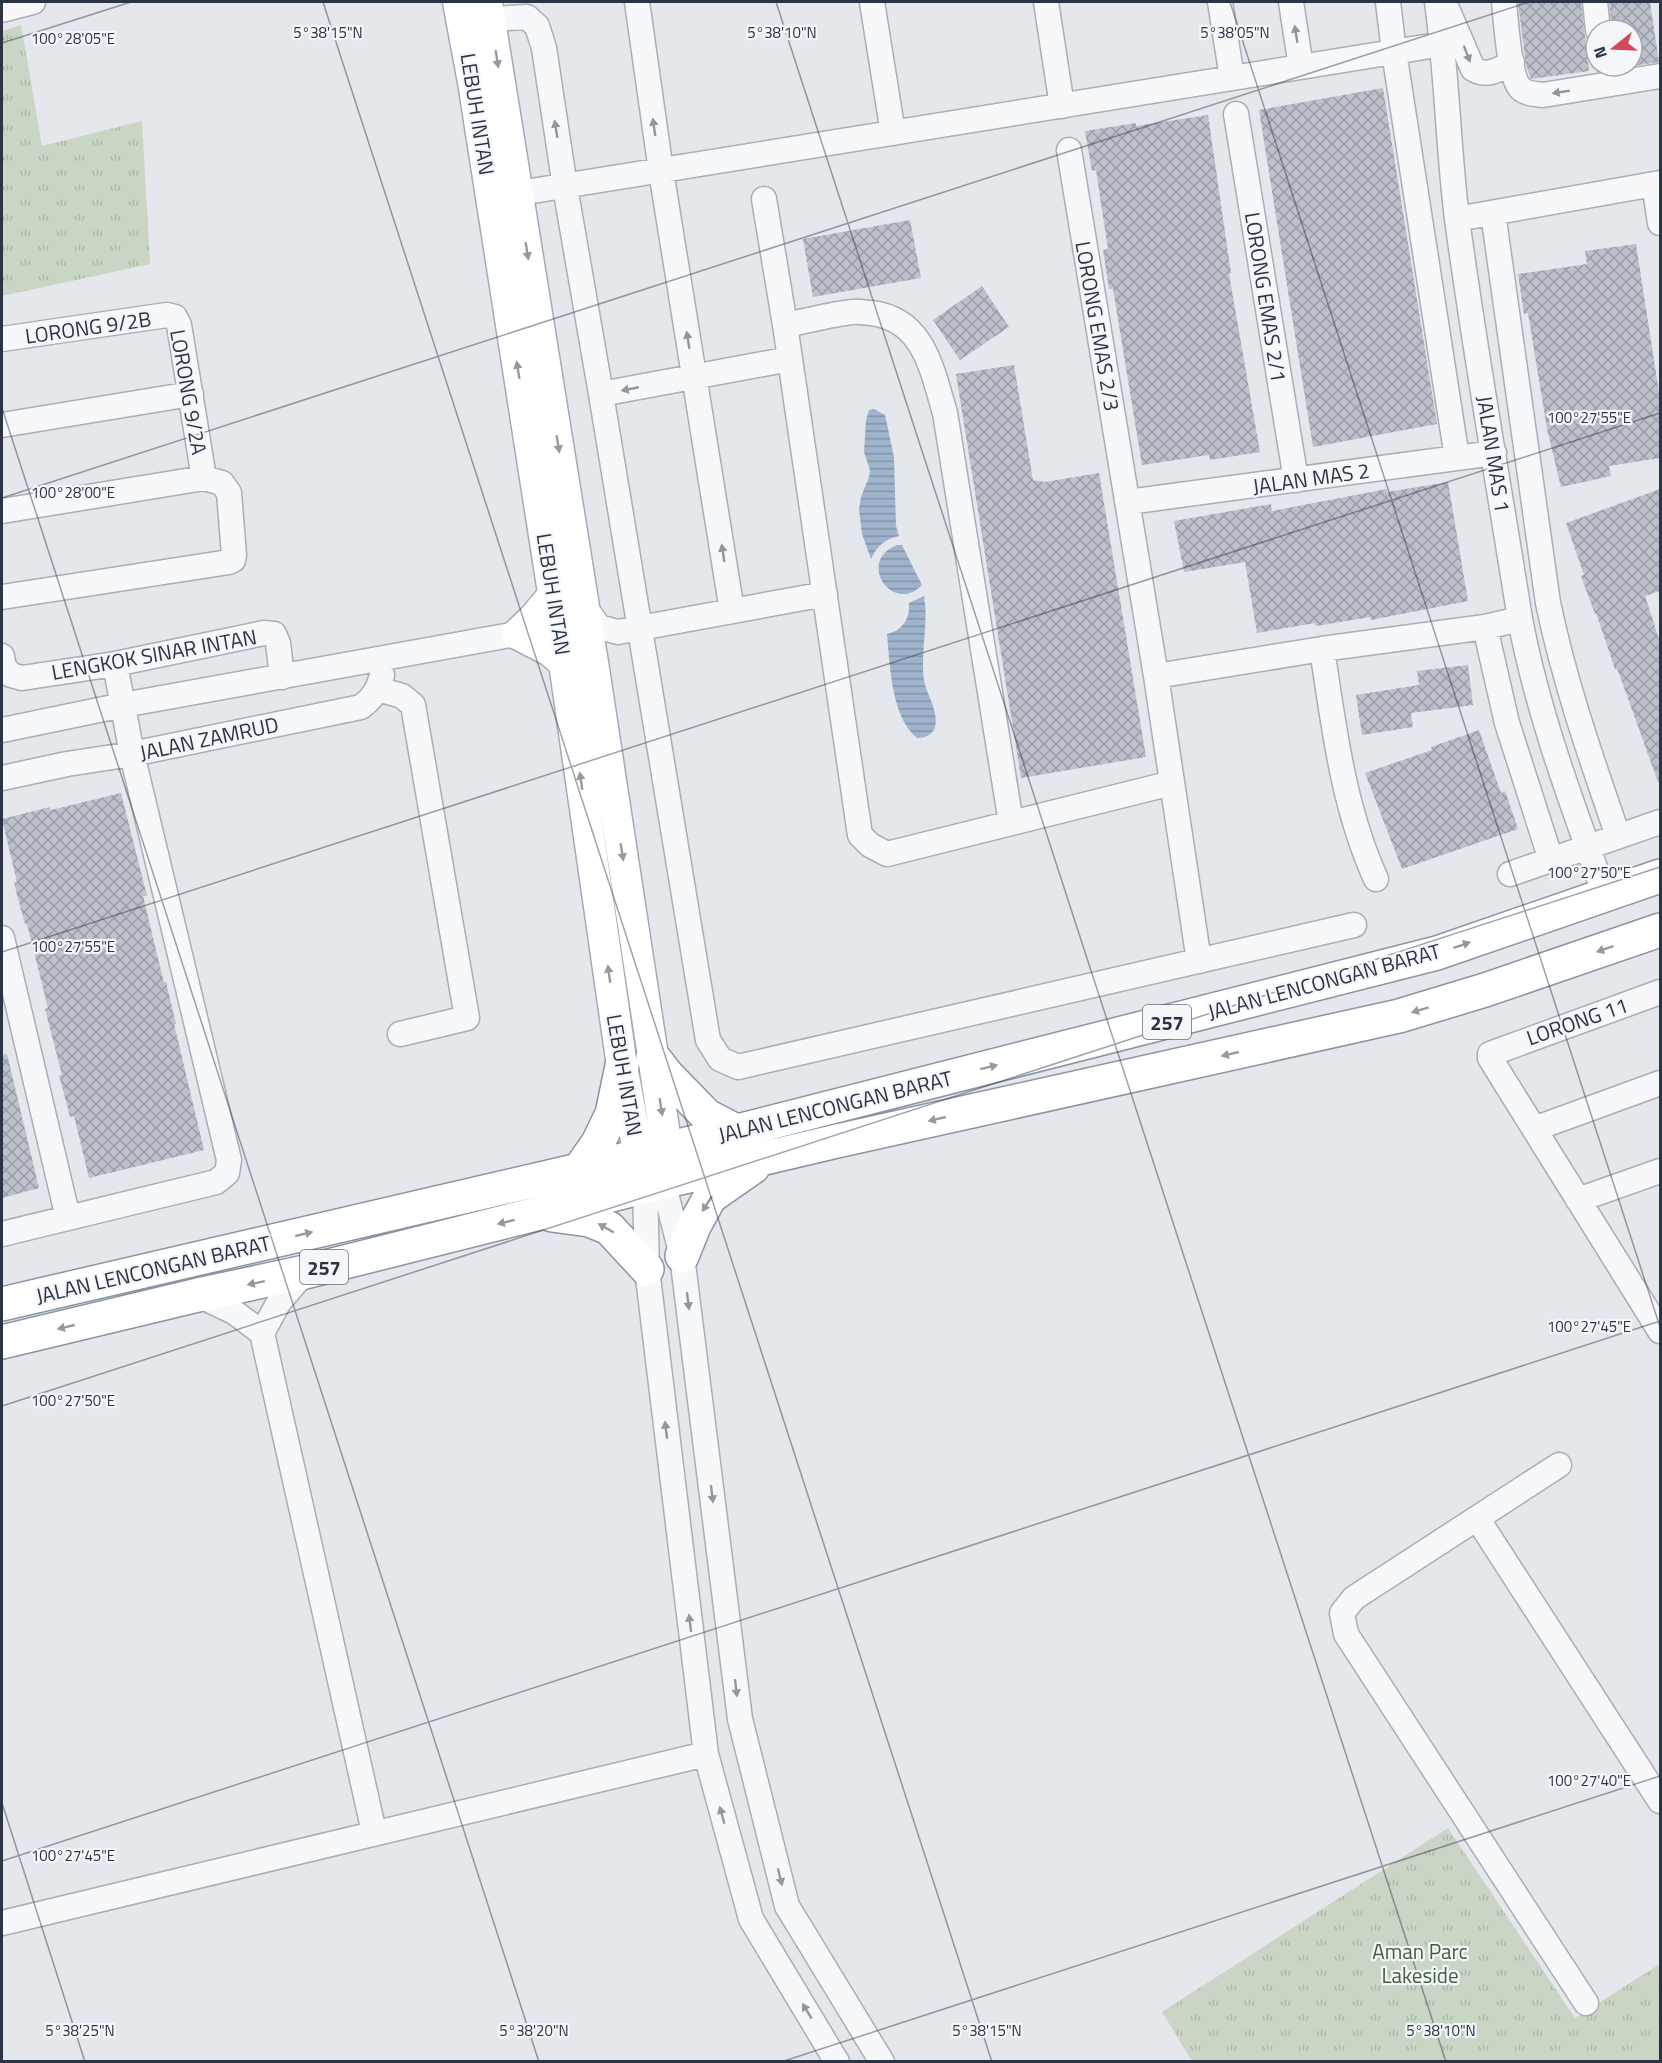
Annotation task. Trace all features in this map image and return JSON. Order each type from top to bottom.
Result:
[{"type":"highway","name":"JALAN LENCONGAN BARAT","points":[[2,1304],[653,1152],[1437,953],[1660,876]]},
{"type":"highway","name":"JALAN LENCONGAN BARAT","points":[[2,1342],[305,1272],[654,1184],[1399,1016],[1485,990],[1660,930]]},
{"type":"highway","points":[[653,1056],[667,1075],[707,1116],[736,1131]]},
{"type":"highway","points":[[579,1170],[598,1143],[612,1114],[622,1066]]},
{"type":"highway","points":[[682,1256],[694,1226],[710,1197],[770,1157]]},
{"type":"highway","points":[[538,1214],[589,1220],[609,1228],[647,1269]]},
{"type":"main road","name":"LEBUH INTAN","points":[[458,2],[505,196],[584,606],[653,1056],[654,1184]]},
{"type":"main road","name":"LEBUH INTAN","points":[[489,10],[505,196],[554,594],[622,1066],[653,1152]]},
{"type":"main road","points":[[554,594],[517,634],[550,651],[564,663]]},
{"type":"street","points":[[2,10],[33,2]]},
{"type":"street","points":[[636,2],[732,611]]},
{"type":"street","points":[[872,2],[893,133]]},
{"type":"street","points":[[1046,2],[1062,106]]},
{"type":"street","points":[[1220,2],[1232,78]]},
{"type":"street","points":[[1291,2],[1301,67]]},
{"type":"street","points":[[1388,2],[1457,458]]},
{"type":"street","name":"JALAN MAS 1","points":[[1437,2],[1443,44],[1448,141],[1458,219],[1520,619],[1533,681],[1545,723],[1605,895]]},
{"type":"street","points":[[1444,2],[1473,69],[1477,72],[1489,73],[1498,70],[1513,70]]},
{"type":"street","points":[[1504,2],[1513,70],[1522,89],[1543,95],[1598,78]]},
{"type":"street","points":[[1595,2],[1597,18]]},
{"type":"street","points":[[489,10],[527,17],[537,26],[544,48],[565,187],[601,394],[629,630],[708,1040],[720,1059],[738,1067],[1354,925]]},
{"type":"street","points":[[505,196],[1443,44]]},
{"type":"street","points":[[1644,76],[1660,76]]},
{"type":"street","name":"LORONG EMAS 2/1","points":[[1236,114],[1296,480]]},
{"type":"street","name":"LORONG EMAS 2/3","points":[[1069,150],[1156,676],[1198,961]]},
{"type":"street","points":[[1458,219],[1657,183],[1660,224]]},
{"type":"street","points":[[764,199],[785,325],[860,835],[870,845],[888,854],[1172,783]]},
{"type":"street","points":[[1493,213],[1548,603],[1559,657],[1574,709],[1618,836]]},
{"type":"street","points":[[785,325],[855,311],[895,318],[914,335],[930,362],[945,413],[1011,823]]},
{"type":"street","name":"LORONG 9/2B","points":[[2,339],[167,315],[175,317]]},
{"type":"street","name":"LORONG 9/2A","points":[[2,511],[204,478],[179,325],[175,317]]},
{"type":"street","points":[[601,394],[790,359]]},
{"type":"street","points":[[2,425],[191,394]]},
{"type":"street","name":"JALAN MAS 2","points":[[1128,502],[1494,453]]},
{"type":"street","points":[[2,597],[233,560],[229,493],[222,483],[204,478]]},
{"type":"street","points":[[584,606],[599,627],[629,630],[825,594]]},
{"type":"street","points":[[1156,676],[1322,649],[1485,627],[1520,619]]},
{"type":"street","points":[[2,730],[123,705],[559,627]]},
{"type":"street","points":[[1485,627],[1507,723],[1551,860]]},
{"type":"street","points":[[594,669],[603,649],[629,630]]},
{"type":"street","name":"LENGKOK SINAR INTAN","points":[[2,656],[4,667],[11,675],[22,678],[115,664],[264,633],[274,634],[278,643],[282,677]]},
{"type":"street","points":[[1322,649],[1338,752],[1347,793],[1365,855],[1376,879]]},
{"type":"street","points":[[381,659],[382,672],[378,690],[402,696],[413,705],[467,1018],[400,1035]]},
{"type":"street","points":[[2,1234],[216,1182],[227,1173],[229,1160],[132,754],[115,664]]},
{"type":"street","name":"JALAN ZAMRUD","points":[[2,778],[361,707],[378,690]]},
{"type":"street","points":[[1510,874],[1660,822]]},
{"type":"street","points":[[2,938],[68,1218]]},
{"type":"street","name":"LORONG 11","points":[[1534,1130],[1490,1058],[1490,1054],[1660,992]]},
{"type":"street","points":[[1660,1083],[1534,1130],[1660,1330]]},
{"type":"street","points":[[1578,1200],[1660,1171]]},
{"type":"street","points":[[654,1184],[682,1256],[740,1719],[787,1906],[882,2061]]},
{"type":"street","points":[[654,1184],[647,1269],[706,1754],[751,1919],[837,2061]]},
{"type":"street","points":[[262,1333],[279,1302],[305,1272]]},
{"type":"street","points":[[198,1295],[234,1312],[262,1333],[374,1832]]},
{"type":"street","points":[[1559,1465],[1354,1598],[1342,1613],[1346,1634],[1586,2003]]},
{"type":"street","points":[[1477,1518],[1660,1801]]},
{"type":"street","points":[[2,1923],[706,1754]]},
{"type":"green space","points":[[21,25],[42,146],[142,121],[150,264],[2,296],[2,31]]},
{"type":"green space","name":"Aman Parc Lakeside","points":[[1448,1828],[1575,2018],[1660,1964],[1660,2061],[1192,2061],[1162,2012]]},
{"type":"water","points":[[874,409],[885,415],[894,457],[896,526],[899,536],[882,544],[871,559],[862,534],[859,509],[870,470],[864,452],[866,420],[869,410]]},
{"type":"water","points":[[897,545],[902,545],[922,585],[911,593],[900,594],[891,590],[883,583],[879,573],[879,563],[885,553]]},
{"type":"water","points":[[924,596],[926,617],[924,681],[936,721],[934,730],[930,734],[917,738],[908,729],[897,704],[893,690],[887,634],[901,627],[907,619],[909,603]]},
{"type":"building","points":[[1518,2],[1581,2],[1584,28],[1584,72],[1531,79],[1526,65]]},
{"type":"building","points":[[1609,2],[1650,2],[1659,62],[1644,64],[1644,18],[1611,18]]},
{"type":"building","points":[[1383,88],[1437,424],[1313,447],[1259,110]]},
{"type":"building","points":[[1208,115],[1231,273],[1229,274],[1260,452],[1210,460],[1209,455],[1142,465],[1113,289],[1109,289],[1103,250],[1108,249],[1096,170],[1092,171],[1085,131]]},
{"type":"building","points":[[910,220],[921,278],[813,297],[803,239]]},
{"type":"building","points":[[1636,244],[1660,399],[1660,458],[1609,466],[1611,476],[1561,487],[1547,429],[1528,313],[1524,314],[1518,274],[1587,264],[1585,251]]},
{"type":"building","points":[[982,286],[1009,327],[960,360],[933,320]]},
{"type":"building","points":[[1014,365],[1033,480],[1045,482],[1099,473],[1146,757],[1021,778],[956,374]]},
{"type":"building","points":[[1448,482],[1468,601],[1371,620],[1370,617],[1316,626],[1315,623],[1257,633],[1245,562],[1184,572],[1174,521],[1271,504],[1272,511],[1387,489],[1387,492]]},
{"type":"building","points":[[1660,489],[1660,591],[1645,596],[1660,642],[1660,782],[1658,782],[1581,576],[1584,575],[1566,523]]},
{"type":"building","points":[[1468,665],[1473,705],[1411,713],[1413,727],[1362,735],[1356,695],[1419,685],[1417,671]]},
{"type":"building","points":[[1479,730],[1501,793],[1505,791],[1518,829],[1402,869],[1365,773],[1432,750],[1431,747]]},
{"type":"building","points":[[121,793],[147,896],[143,896],[164,983],[166,982],[204,1150],[89,1178],[74,1116],[70,1117],[59,1075],[62,1075],[45,1009],[48,1008],[27,924],[25,924],[18,899],[14,882],[17,882],[2,819]]},
{"type":"building","points":[[7,1054],[39,1188],[2,1198],[2,1055]]}]
